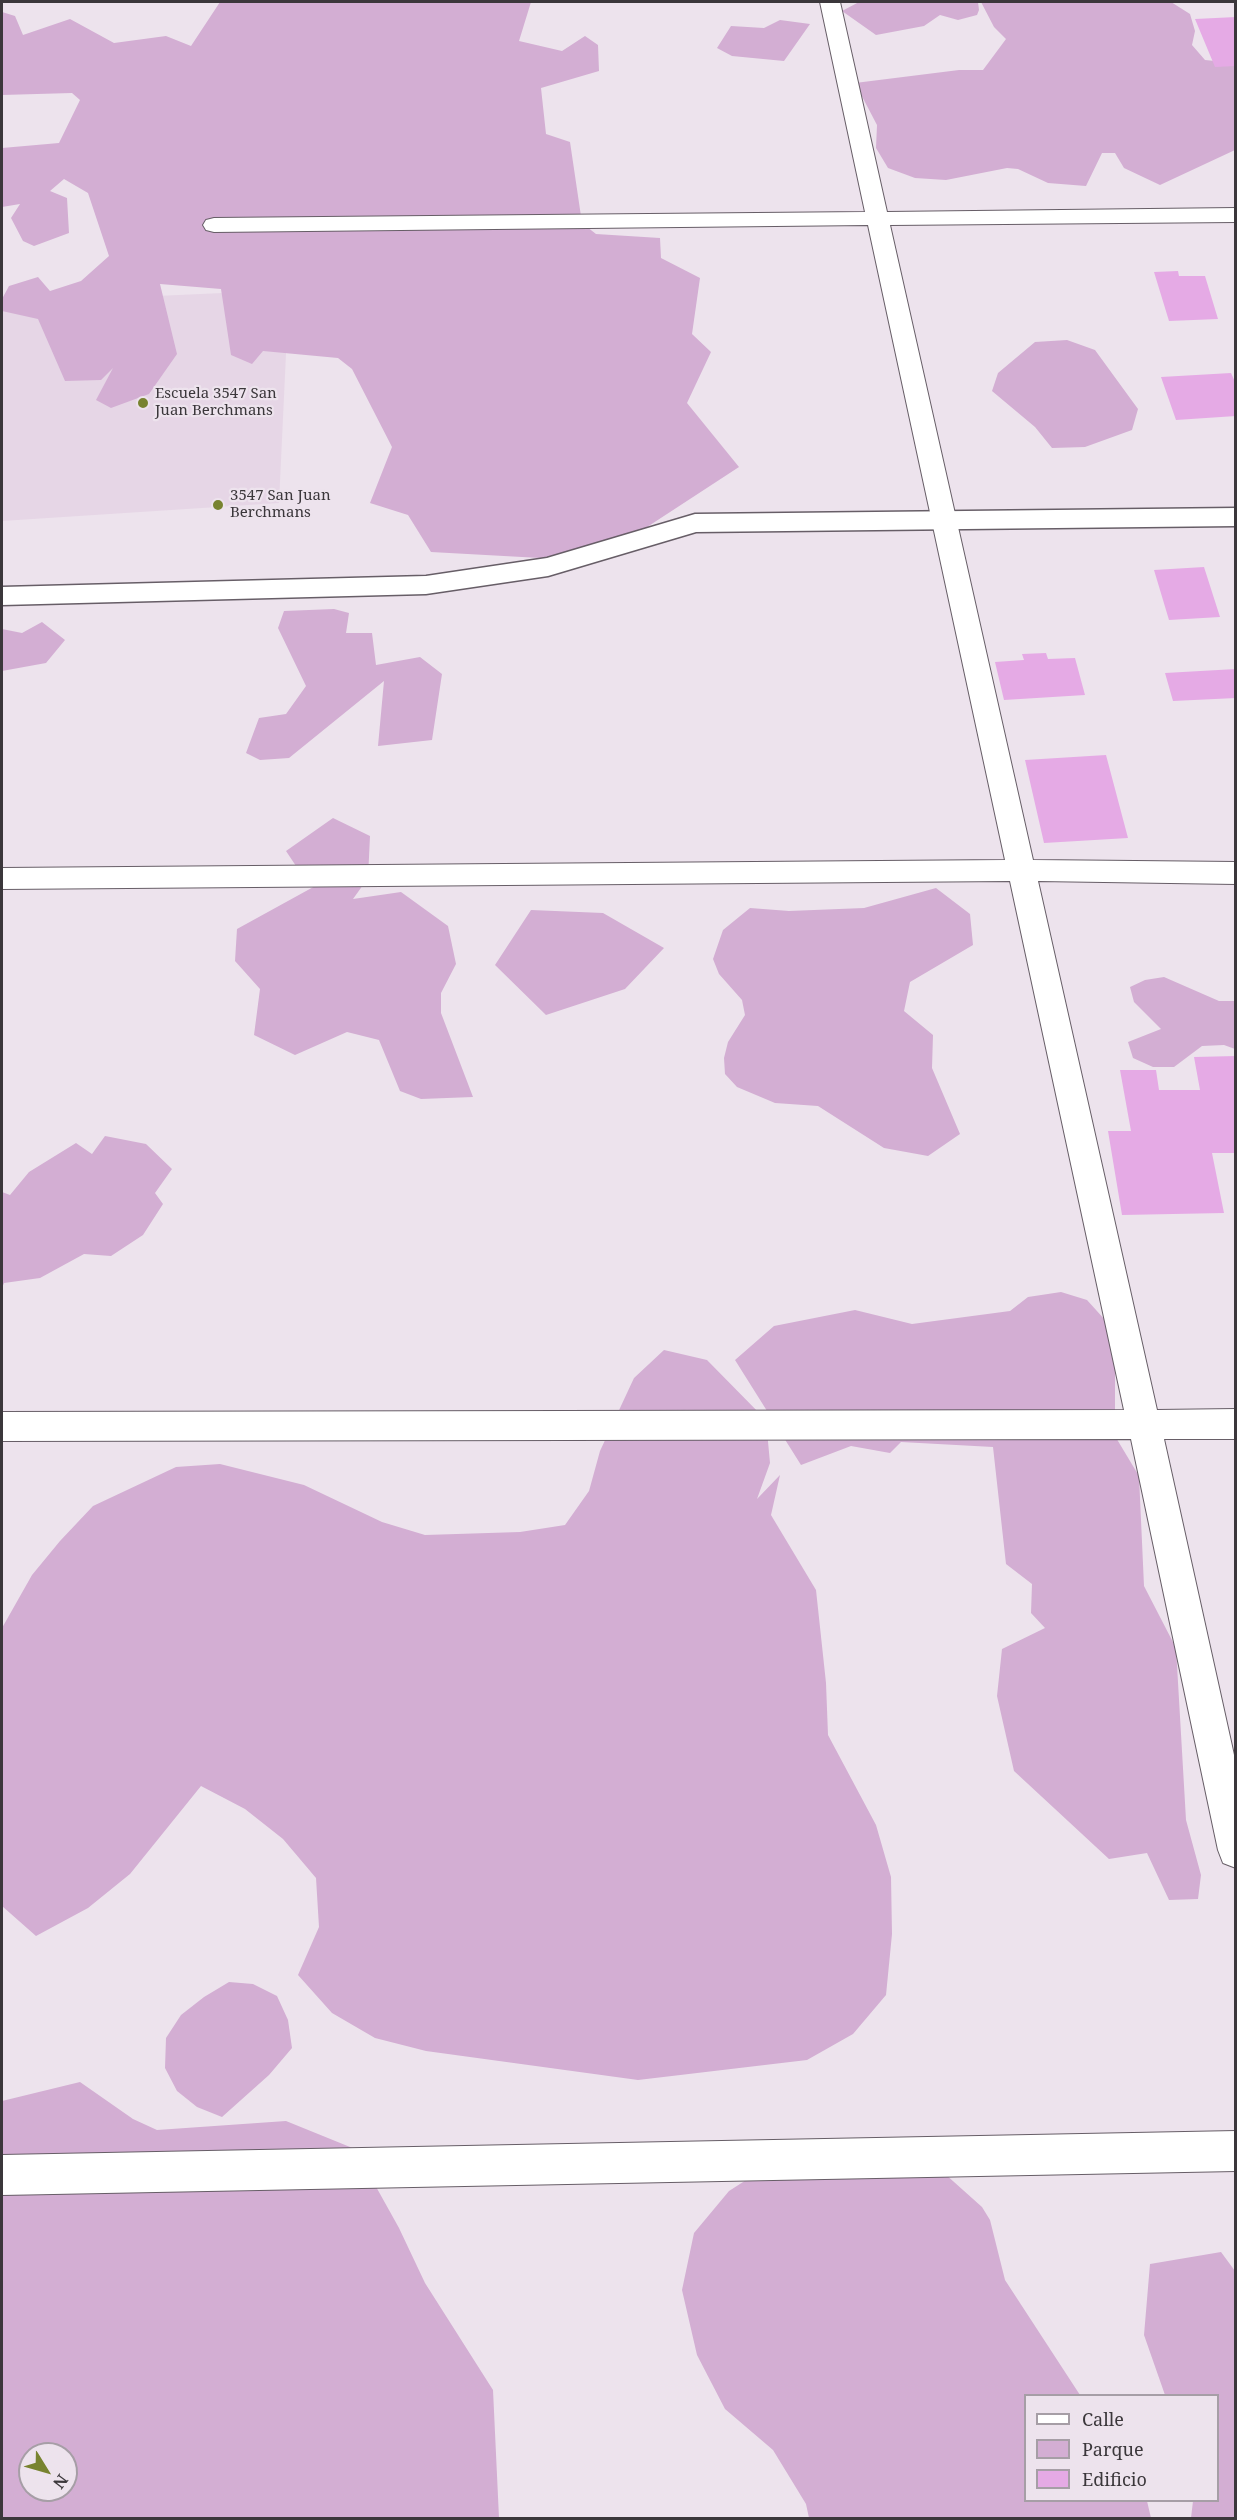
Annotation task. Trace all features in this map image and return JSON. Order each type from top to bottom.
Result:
[{"type":"street","points":[[2,596],[426,585],[548,567],[694,523],[1236,516]]},
{"type":"lane","points":[[830,2],[1023,870],[1236,1850]]},
{"type":"lane","points":[[214,225],[1236,215]]},
{"type":"lane","points":[[2,879],[1023,870],[1236,873]]},
{"type":"lane","points":[[2,1427],[1236,1424]]},
{"type":"lane","points":[[2,2175],[1236,2151]]},
{"type":"shaded area","name":"Escuela 3547 San Juan Berchmans","points":[[289,290],[279,503],[2,521],[2,303]]},
{"type":"green space","points":[[220,2],[531,2],[519,41],[562,51],[585,36],[598,45],[599,71],[541,88],[546,134],[570,142],[582,223],[596,234],[660,238],[661,258],[700,278],[692,334],[711,352],[687,403],[739,467],[595,561],[431,552],[408,515],[370,503],[392,447],[352,369],[338,358],[263,351],[252,364],[231,355],[221,289],[160,284],[177,354],[149,394],[111,408],[96,400],[113,368],[101,380],[65,381],[38,319],[2,311],[2,299],[9,286],[38,277],[50,291],[81,281],[109,256],[88,193],[64,179],[50,191],[67,198],[69,233],[34,246],[23,241],[11,218],[20,204],[2,207],[2,148],[59,143],[80,100],[72,93],[2,95],[2,12],[15,16],[23,35],[70,19],[114,43],[166,36],[191,46]]},
{"type":"green space","points":[[859,2],[978,2],[979,10],[977,15],[958,20],[940,15],[924,26],[876,35],[842,11]]},
{"type":"green space","points":[[981,2],[1171,2],[1190,14],[1195,31],[1192,45],[1205,60],[1235,63],[1235,150],[1160,185],[1124,168],[1115,153],[1102,153],[1086,186],[1048,183],[1018,169],[1007,168],[946,180],[915,178],[888,168],[876,148],[877,125],[855,83],[959,70],[983,70],[1006,39],[994,27]]},
{"type":"green space","points":[[780,20],[810,24],[784,61],[732,56],[717,48],[731,26],[764,28]]},
{"type":"green space","points":[[1067,340],[1095,350],[1138,409],[1132,430],[1085,447],[1052,448],[1035,427],[992,391],[998,373],[1035,342]]},
{"type":"green space","points":[[334,609],[349,613],[346,633],[372,633],[376,665],[420,657],[442,674],[432,740],[378,746],[384,681],[289,758],[260,760],[246,753],[259,718],[286,714],[306,686],[278,628],[284,611]]},
{"type":"green space","points":[[42,622],[65,640],[46,663],[2,671],[2,629],[22,633]]},
{"type":"green space","points":[[333,818],[370,836],[368,878],[353,899],[401,892],[448,926],[456,964],[441,993],[441,1013],[473,1097],[421,1099],[400,1091],[379,1040],[347,1032],[295,1055],[254,1035],[260,989],[235,961],[237,929],[317,885],[308,884],[286,851]]},
{"type":"green space","points":[[936,888],[970,914],[973,945],[910,982],[904,1011],[933,1035],[932,1068],[960,1134],[928,1156],[884,1148],[818,1106],[775,1103],[737,1087],[725,1074],[724,1058],[728,1042],[745,1015],[742,1000],[719,974],[713,959],[723,930],[750,908],[789,911],[864,908]]},
{"type":"green space","points":[[531,910],[603,913],[664,948],[625,989],[546,1015],[495,965]]},
{"type":"green space","points":[[1164,977],[1219,1001],[1235,1001],[1235,1049],[1224,1045],[1202,1046],[1174,1067],[1153,1067],[1133,1058],[1128,1042],[1161,1029],[1134,1002],[1130,987],[1145,980]]},
{"type":"green space","points":[[105,1136],[146,1144],[172,1169],[155,1193],[163,1204],[143,1235],[111,1256],[84,1254],[40,1278],[4,1283],[2,1288],[2,1192],[10,1195],[29,1172],[76,1143],[92,1154]]},
{"type":"green space","points":[[1061,1292],[1087,1300],[1115,1331],[1115,1436],[1139,1476],[1144,1586],[1176,1648],[1186,1820],[1201,1875],[1198,1899],[1169,1900],[1147,1853],[1109,1859],[1014,1771],[997,1696],[1002,1649],[1045,1628],[1031,1613],[1032,1584],[1006,1564],[993,1447],[901,1442],[890,1453],[851,1446],[801,1465],[735,1360],[774,1326],[855,1310],[912,1324],[1010,1311],[1028,1297]]},
{"type":"green space","points":[[664,1350],[707,1360],[766,1420],[770,1463],[757,1499],[780,1475],[771,1515],[816,1590],[826,1683],[828,1735],[876,1825],[891,1877],[892,1934],[886,1995],[853,2034],[807,2060],[638,2080],[426,2051],[375,2038],[332,2013],[298,1975],[319,1927],[316,1878],[283,1839],[245,1809],[201,1786],[130,1874],[88,1908],[36,1936],[2,1906],[2,1628],[32,1575],[93,1506],[176,1467],[220,1464],[304,1485],[382,1522],[425,1535],[520,1532],[565,1525],[589,1491],[600,1451],[634,1378]]},
{"type":"green space","points":[[229,1982],[253,1984],[277,1996],[288,2020],[292,2048],[269,2075],[222,2117],[197,2107],[177,2091],[165,2068],[166,2038],[181,2015],[204,1997]]},
{"type":"green space","points":[[80,2082],[133,2119],[157,2130],[286,2121],[355,2149],[399,2228],[425,2283],[493,2390],[499,2518],[2,2518],[2,2101]]},
{"type":"green space","points":[[776,2161],[935,2165],[982,2207],[990,2220],[1005,2280],[1079,2394],[1024,2394],[1024,2502],[1147,2502],[1151,2518],[809,2518],[806,2504],[773,2450],[725,2409],[697,2355],[682,2290],[694,2233],[729,2191]]},
{"type":"green space","points":[[1221,2252],[1235,2271],[1235,2518],[1191,2518],[1193,2502],[1219,2502],[1219,2394],[1165,2394],[1144,2335],[1150,2264]]},
{"type":"building","points":[[1236,17],[1236,66],[1215,67],[1195,19]]},
{"type":"building","points":[[1178,271],[1179,276],[1205,276],[1218,319],[1169,321],[1154,272]]},
{"type":"building","points":[[1231,373],[1236,384],[1236,416],[1176,420],[1161,377]]},
{"type":"building","points":[[1204,567],[1220,617],[1169,620],[1154,570]]},
{"type":"building","points":[[1046,653],[1048,659],[1075,658],[1085,695],[1004,700],[995,662],[1024,660],[1022,654]]},
{"type":"building","points":[[1236,669],[1236,698],[1173,701],[1165,673]]},
{"type":"building","points":[[1106,755],[1128,838],[1044,843],[1025,760]]},
{"type":"building","points":[[1236,1056],[1236,1153],[1212,1153],[1224,1213],[1122,1215],[1108,1131],[1131,1131],[1120,1070],[1156,1070],[1159,1090],[1200,1090],[1194,1057]]},
{"type":"place","name":"Escuela 3547 San Juan Berchmans","points":[[143,403]]},
{"type":"place","name":"3547 San Juan Berchmans","points":[[218,505]]}]
